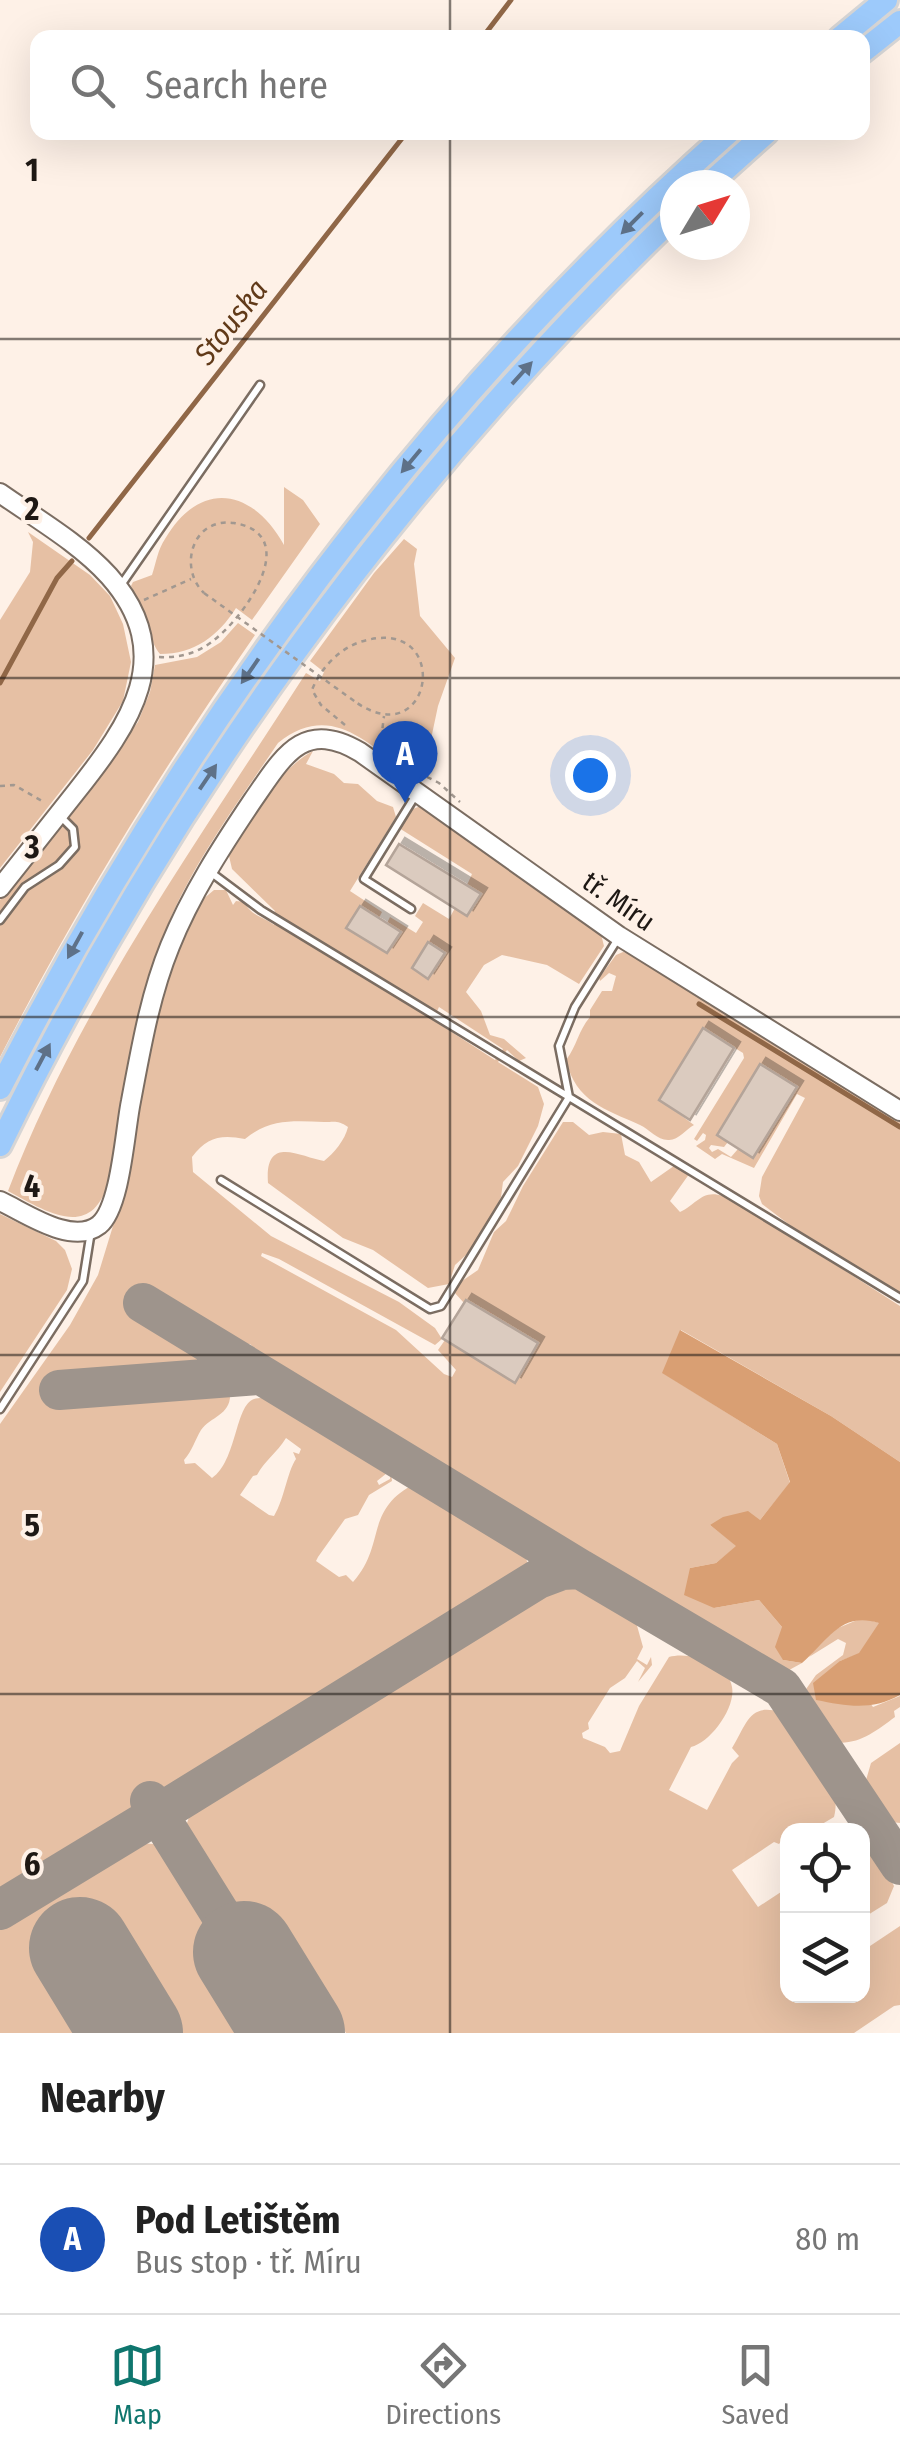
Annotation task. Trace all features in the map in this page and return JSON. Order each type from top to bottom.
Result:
[{"type":"highway","points":[[849,30],[886,0]]},
{"type":"highway","points":[[870,46],[900,22]]},
{"type":"highway","points":[[0,1088],[76,942],[152,816],[306,592],[390,486],[496,364],[637,218],[720,140]]},
{"type":"highway","points":[[725,170],[758,140]]},
{"type":"highway","points":[[0,1145],[92,966],[170,834],[325,609],[460,440],[554,337],[660,231]]},
{"type":"main road","points":[[0,493],[87,556],[118,587],[141,633],[144,656],[140,690],[126,724],[0,888]]},
{"type":"main road","name":"tř. Míru","points":[[209,870],[279,763],[294,748],[310,740],[342,742],[619,936],[900,1111]]},
{"type":"main road","points":[[0,1201],[76,1232],[91,1230],[104,1220],[112,1202],[142,1042],[164,964],[184,915],[209,870]]},
{"type":"lane","points":[[118,587],[260,386]]},
{"type":"lane","points":[[411,909],[364,878],[417,792]]},
{"type":"lane","points":[[0,920],[25,887],[60,865],[75,847],[73,829],[58,815]]},
{"type":"lane","points":[[209,870],[262,910],[900,1298]]},
{"type":"lane","points":[[220,1180],[430,1309],[441,1306],[569,1098],[559,1046],[576,1008],[619,936]]},
{"type":"lane","points":[[0,1409],[83,1281],[91,1230]]},
{"type":"path","points":[[144,656],[181,656],[204,648],[221,635],[263,578],[268,561],[264,544],[242,526],[214,526],[193,544],[193,578],[204,593],[357,703],[384,715],[399,712],[417,700],[423,688],[424,669],[415,652],[406,643],[382,637],[350,646],[326,667],[312,690],[321,705],[350,729]]},
{"type":"path","points":[[130,606],[193,578]]},
{"type":"path","points":[[378,764],[384,715]]},
{"type":"path","points":[[0,786],[14,785],[42,802]]},
{"type":"shaded area","points":[[284,487],[303,500],[320,524],[252,620],[236,608],[204,642],[184,651],[160,654],[131,586],[152,575],[163,543],[179,519],[194,506],[226,498],[257,512],[284,545]]},
{"type":"shaded area","points":[[28,532],[90,575],[110,596],[123,624],[131,662],[123,701],[93,750],[0,868],[0,620],[30,572],[33,542]]},
{"type":"shaded area","points":[[404,539],[417,549],[414,564],[420,616],[455,658],[438,706],[427,758],[414,778],[365,741],[333,726],[298,731],[278,743],[201,859],[164,934],[136,1024],[109,1180],[101,1199],[92,1211],[67,1217],[8,1191],[69,1055],[105,989],[306,673],[320,681],[324,672],[310,661],[374,573]]},
{"type":"shaded area","points":[[238,623],[255,635],[120,842],[0,1057],[0,900],[138,722],[155,665],[197,657],[221,642]]},
{"type":"shaded area","points":[[313,751],[306,764],[334,774],[344,783],[358,784],[377,801],[393,807],[396,817],[350,891],[382,912],[379,918],[360,907],[347,928],[387,953],[401,932],[387,923],[390,917],[416,933],[423,922],[415,916],[423,903],[449,919],[455,908],[468,915],[481,895],[467,885],[472,874],[399,828],[410,810],[421,806],[595,928],[604,946],[579,984],[547,965],[502,955],[484,965],[466,992],[481,1011],[490,1035],[504,1039],[526,1058],[519,1061],[507,1050],[498,1062],[538,1087],[544,1104],[538,1126],[518,1166],[503,1182],[501,1197],[477,1245],[455,1265],[449,1284],[428,1288],[373,1250],[343,1238],[268,1183],[268,1168],[278,1153],[296,1153],[324,1161],[344,1137],[348,1127],[342,1123],[273,1124],[245,1139],[215,1139],[192,1157],[193,1172],[271,1236],[399,1302],[435,1328],[442,1339],[435,1345],[279,1259],[262,1253],[261,1256],[396,1330],[444,1374],[452,1377],[456,1370],[438,1350],[445,1340],[515,1382],[538,1342],[464,1303],[454,1292],[478,1270],[494,1232],[506,1221],[563,1122],[573,1122],[589,1135],[621,1134],[625,1155],[639,1162],[651,1182],[681,1161],[692,1170],[670,1201],[680,1212],[705,1196],[723,1196],[900,1306],[900,1462],[831,1416],[681,1330],[663,1373],[777,1444],[790,1483],[760,1520],[710,1525],[737,1546],[716,1563],[690,1568],[714,1608],[759,1600],[782,1627],[783,1660],[802,1663],[780,1675],[729,1649],[487,1498],[427,1464],[406,1458],[398,1448],[377,1442],[306,1401],[250,1344],[215,1333],[154,1297],[139,1305],[142,1312],[178,1330],[227,1367],[87,1374],[62,1387],[63,1400],[113,1398],[112,1392],[120,1391],[121,1397],[230,1392],[228,1406],[205,1425],[184,1460],[185,1464],[195,1463],[212,1478],[226,1459],[248,1403],[271,1397],[272,1393],[283,1400],[289,1414],[302,1413],[373,1459],[382,1457],[377,1462],[379,1470],[395,1465],[377,1481],[379,1485],[390,1479],[391,1473],[392,1481],[369,1495],[358,1515],[345,1519],[316,1561],[339,1577],[346,1575],[353,1582],[370,1554],[389,1505],[416,1483],[448,1503],[451,1500],[452,1505],[476,1519],[482,1515],[501,1535],[517,1538],[515,1542],[525,1553],[528,1566],[519,1578],[319,1703],[199,1771],[166,1796],[160,1793],[136,1809],[149,1835],[139,1843],[154,1844],[161,1850],[230,1960],[205,1978],[238,2033],[0,2033],[0,1424],[70,1325],[98,1275],[120,1203],[155,1024],[169,973],[202,900],[214,890],[226,890],[233,905],[236,901],[245,902],[254,913],[274,925],[271,917],[275,911],[232,869],[229,856],[264,797]],"holes":[[[439,1007],[503,1049],[495,1060],[433,1020]],[[286,1438],[301,1449],[299,1454],[293,1452],[296,1459],[274,1516],[240,1495]]]},
{"type":"shaded area","points":[[634,954],[900,1120],[900,1295],[762,1204],[762,1177],[805,1098],[797,1094],[754,1168],[722,1154],[715,1159],[696,1146],[705,1140],[703,1133],[697,1141],[694,1139],[744,1058],[743,1053],[704,1029],[659,1099],[694,1125],[672,1140],[664,1140],[604,1108],[577,1086],[566,1060],[602,991],[612,991],[616,976],[609,973],[600,981],[599,978],[616,955]],"holes":[[[760,1064],[796,1088],[753,1158],[738,1149],[731,1157],[709,1148],[724,1147],[728,1142],[717,1135]]]},
{"type":"shaded area","points":[[0,1214],[56,1241],[65,1250],[72,1269],[67,1290],[0,1392]]},
{"type":"shaded area","points":[[680,1330],[831,1416],[900,1462],[900,1695],[869,1705],[816,1700],[813,1683],[840,1661],[859,1653],[879,1623],[866,1620],[844,1625],[802,1663],[783,1660],[775,1647],[782,1627],[759,1600],[714,1608],[684,1595],[690,1568],[716,1563],[736,1546],[710,1525],[723,1517],[748,1511],[760,1520],[790,1482],[777,1444],[662,1373]]},
{"type":"shaded area","points":[[558,1584],[585,1586],[634,1615],[643,1647],[637,1659],[647,1665],[651,1657],[652,1665],[638,1682],[645,1668],[637,1661],[625,1678],[610,1688],[588,1723],[589,1729],[582,1733],[583,1738],[610,1753],[620,1751],[639,1706],[669,1657],[697,1658],[724,1671],[732,1687],[730,1705],[706,1739],[691,1747],[669,1790],[707,1810],[739,1756],[732,1748],[750,1718],[762,1710],[780,1712],[802,1737],[806,1736],[831,1785],[836,1805],[834,1817],[824,1823],[780,1823],[779,1844],[774,1842],[732,1870],[758,1907],[780,1893],[780,2003],[870,2003],[870,1946],[900,1926],[900,2005],[854,2033],[346,2033],[280,1928],[274,1925],[257,1938],[183,1824],[187,1823],[194,1803],[316,1725],[526,1601],[537,1589]]},
{"type":"shaded area","points":[[862,1618],[880,1623],[859,1654],[840,1661],[873,1707],[900,1696],[900,1707],[894,1711],[895,1717],[866,1736],[851,1742],[833,1742],[804,1692],[816,1675],[843,1655],[846,1643],[838,1639],[809,1657],[831,1631]]},
{"type":"shaded area","points":[[900,1743],[900,1823],[884,1825],[886,1822],[864,1787],[871,1763]]},
{"type":"shaded area","points":[[870,1841],[894,1886],[887,1903],[870,1914]]},
{"type":"building","points":[[399,844],[481,894],[467,916],[386,865]]},
{"type":"building","points":[[360,906],[401,932],[387,953],[346,928]]},
{"type":"building","points":[[428,942],[445,953],[428,979],[412,968]]},
{"type":"building","points":[[703,1028],[734,1048],[690,1120],[659,1100]]},
{"type":"building","points":[[760,1064],[797,1087],[753,1158],[717,1135]]},
{"type":"building","points":[[466,1300],[538,1343],[515,1383],[442,1338]]},
{"type":"waterway","name":"Stouska","points":[[488,30],[511,0]]},
{"type":"waterway","name":"Stouska","points":[[89,538],[401,140]]},
{"type":"waterway","name":"Stouska","points":[[0,683],[57,578],[72,561]]},
{"type":"waterway","points":[[699,1004],[900,1127]]},
{"type":"taxiway","points":[[143,1303],[580,1569]]},
{"type":"taxiway","points":[[59,1390],[258,1375]]},
{"type":"taxiway","points":[[244,1952],[158,1814],[538,1579],[562,1570],[580,1569],[782,1688],[900,1865]]},
{"type":"taxiway","points":[[0,1910],[158,1814],[150,1801]]},
{"type":"runway","points":[[80,1948],[132,2033]]},
{"type":"runway","points":[[244,1952],[294,2033]]},
{"type":"place","name":"Pod Letištěm","points":[[405,803]]}]
